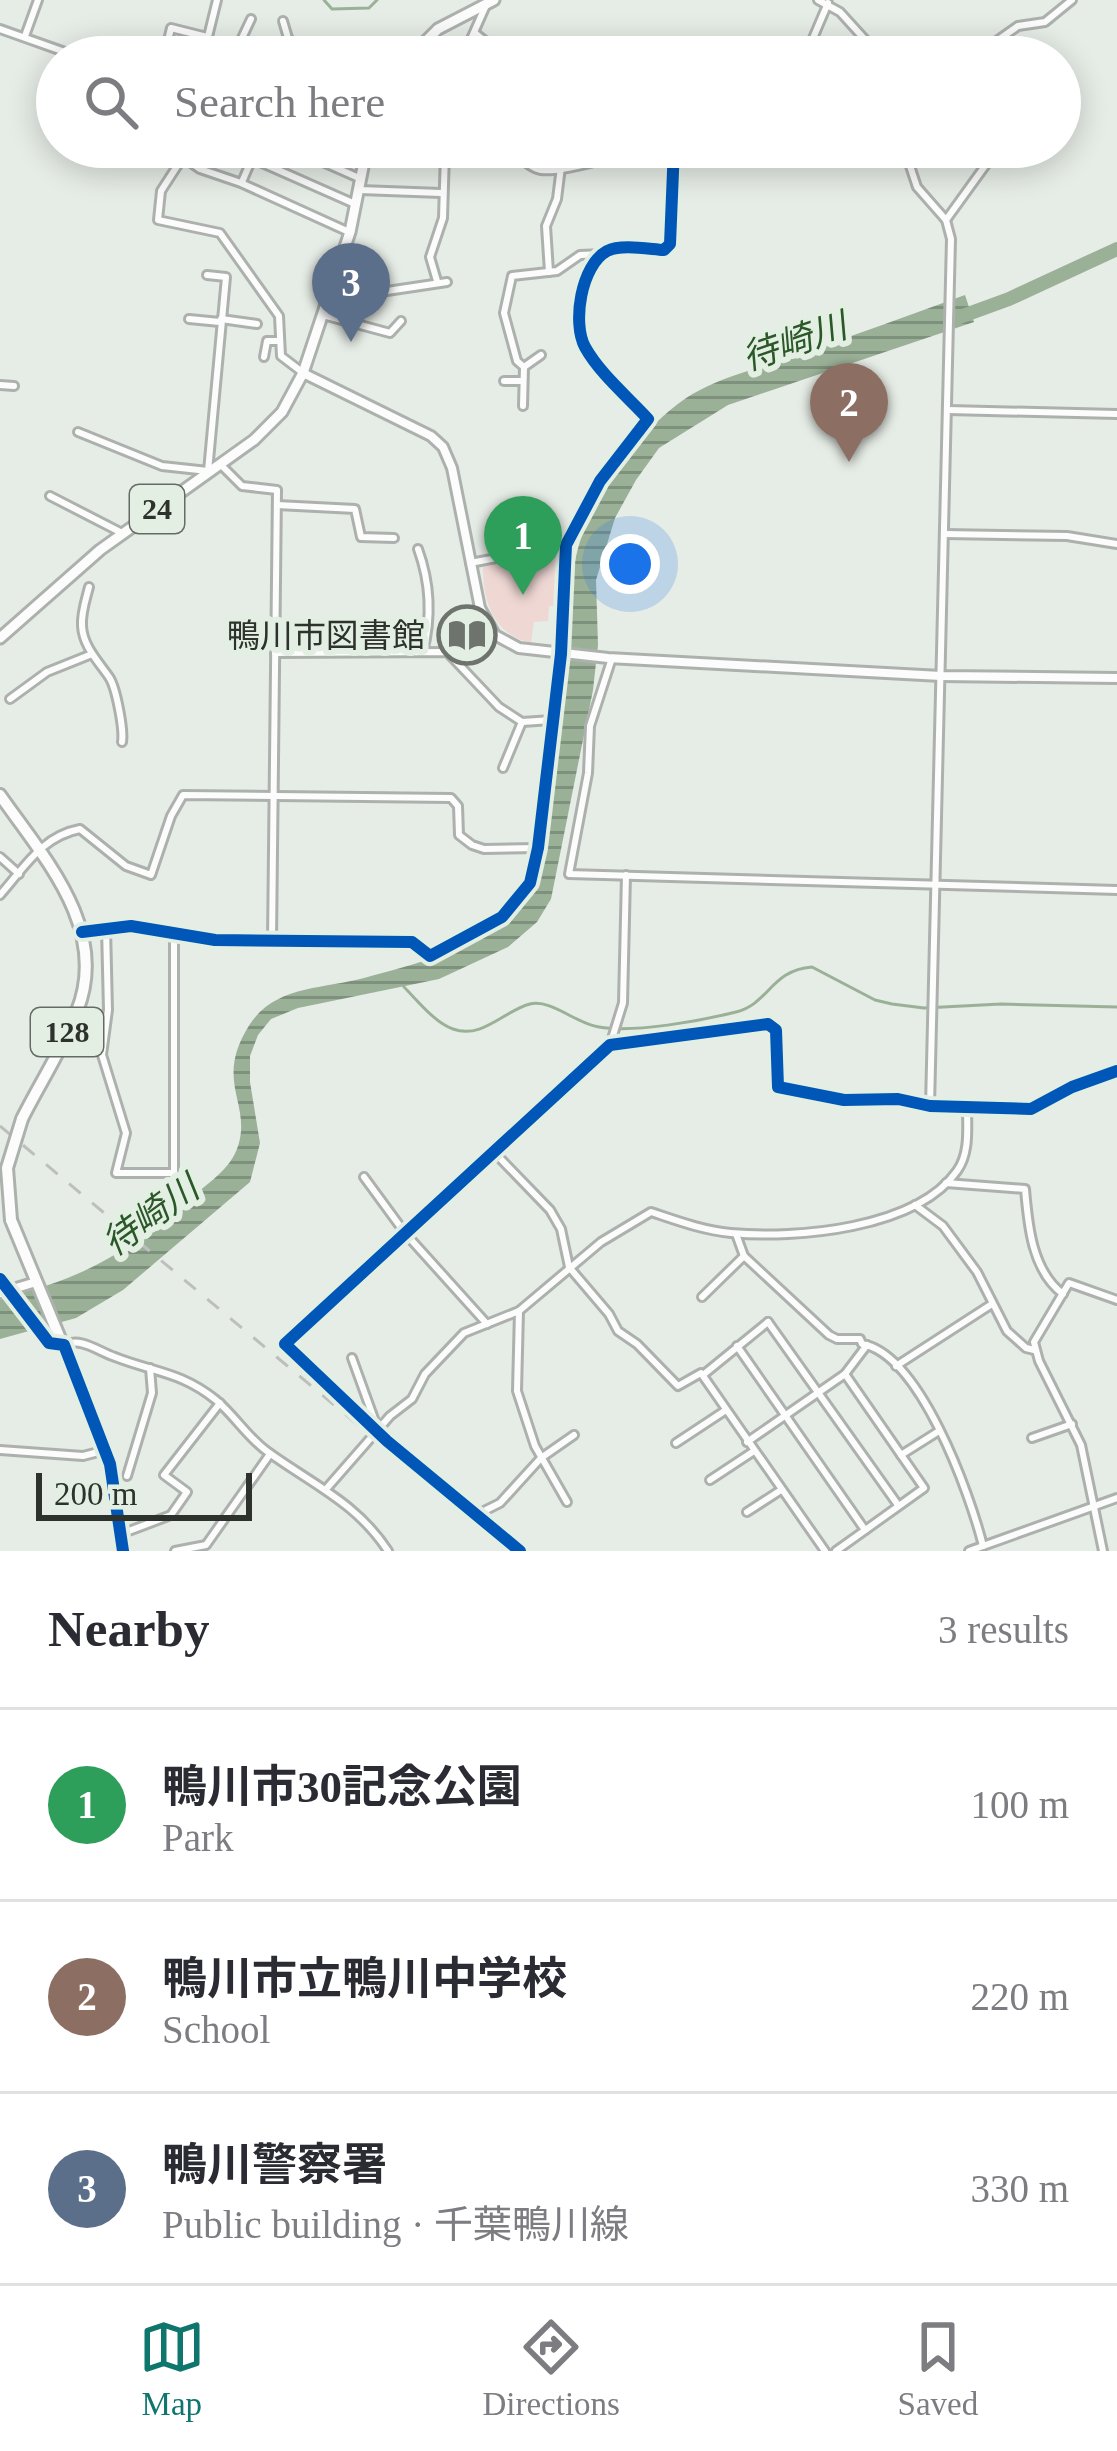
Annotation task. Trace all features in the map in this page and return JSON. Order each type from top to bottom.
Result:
[{"type":"highway","name":"128","points":[[0,795],[73,904],[82,932],[87,965],[79,1007],[22,1118],[7,1168],[11,1220],[106,1450],[123,1551]]},
{"type":"main road","points":[[431,36],[490,1]]},
{"type":"main road","name":"24","points":[[0,638],[123,533],[277,418],[303,373],[350,232],[364,168]]},
{"type":"street","points":[[25,38],[38,0]]},
{"type":"street","points":[[208,36],[217,0]]},
{"type":"street","points":[[818,0],[828,3],[861,36]]},
{"type":"street","points":[[1004,36],[1018,26],[1045,22],[1072,0]]},
{"type":"street","points":[[474,36],[490,1]]},
{"type":"street","points":[[814,36],[828,3]]},
{"type":"street","points":[[243,36],[251,19]]},
{"type":"street","points":[[284,21],[288,36]]},
{"type":"street","points":[[0,28],[36,42]]},
{"type":"street","points":[[169,36],[171,28],[204,36]]},
{"type":"street","points":[[475,33],[479,36]]},
{"type":"street","points":[[174,168],[165,180],[158,220],[220,233],[279,316],[281,356],[303,373],[439,442],[452,468],[480,608],[495,635],[519,648],[610,658],[941,676],[1117,678]]},
{"type":"street","points":[[199,168],[350,232]]},
{"type":"street","points":[[242,183],[248,168]]},
{"type":"street","points":[[273,168],[357,205]]},
{"type":"street","points":[[329,168],[361,185],[442,193]]},
{"type":"street","points":[[437,281],[430,257],[443,218],[444,168]]},
{"type":"street","points":[[549,272],[546,226],[561,168]]},
{"type":"street","points":[[524,367],[517,362],[504,313],[512,276],[561,269],[580,255],[603,254],[614,248],[664,250],[670,244],[673,168]]},
{"type":"street","points":[[911,168],[917,188],[946,220],[951,239],[930,1106]]},
{"type":"street","points":[[946,220],[984,168]]},
{"type":"street","points":[[82,932],[131,926],[215,940],[412,942],[430,956],[482,930],[512,908],[530,883],[538,848],[562,654],[566,545],[600,481],[648,419],[593,358],[582,339],[580,297],[603,254]]},
{"type":"street","points":[[340,260],[360,270],[367,294],[447,282]]},
{"type":"street","points":[[78,432],[161,466],[208,471],[226,277],[207,275]]},
{"type":"street","points":[[322,315],[390,333],[401,321]]},
{"type":"street","points":[[189,319],[256,324]]},
{"type":"street","points":[[507,326],[523,326]]},
{"type":"street","points":[[265,357],[267,341],[280,341]]},
{"type":"street","points":[[524,367],[541,355]]},
{"type":"street","points":[[523,406],[524,367]]},
{"type":"street","points":[[503,381],[523,381]]},
{"type":"street","points":[[0,385],[14,386]]},
{"type":"street","points":[[948,410],[1117,415]]},
{"type":"street","points":[[220,463],[242,486],[277,490],[272,941]]},
{"type":"street","points":[[50,496],[123,533]]},
{"type":"street","points":[[277,506],[355,508],[361,537],[394,538]]},
{"type":"street","points":[[944,534],[1067,536],[1117,544]]},
{"type":"street","points":[[470,563],[566,545]]},
{"type":"street","points":[[418,549],[428,574],[429,631],[424,652]]},
{"type":"street","points":[[89,586],[82,630],[92,654],[113,681],[115,704],[124,725],[122,742]]},
{"type":"street","points":[[275,653],[451,654],[499,706],[522,722],[552,720]]},
{"type":"street","points":[[10,699],[47,672],[92,654]]},
{"type":"street","points":[[610,658],[590,726],[587,773],[569,874],[1117,890]]},
{"type":"street","points":[[503,768],[522,722]]},
{"type":"street","points":[[0,895],[38,850],[80,829],[126,866],[152,874],[183,795],[452,798],[458,806],[459,835],[472,845],[538,848]]},
{"type":"street","points":[[0,857],[19,874]]},
{"type":"street","points":[[520,1551],[284,1344],[610,1041],[623,1004],[626,875]]},
{"type":"street","points":[[106,928],[108,1010],[102,1055],[126,1133],[116,1173],[174,1173],[174,932]]},
{"type":"street","points":[[610,1041],[768,1024],[776,1030],[778,1088],[844,1100],[898,1099],[930,1106],[1031,1109],[1117,1071]]},
{"type":"street","points":[[327,1488],[378,1430],[412,1400],[425,1374],[464,1333],[518,1311],[601,1242],[651,1212],[679,1224],[736,1234],[775,1234],[843,1227],[915,1205],[957,1172],[967,1146],[967,1108]]},
{"type":"street","points":[[492,1150],[550,1210],[566,1242],[569,1268],[618,1331],[679,1386],[701,1372],[824,1551]]},
{"type":"street","points":[[364,1177],[404,1232],[488,1324]]},
{"type":"street","points":[[944,1183],[1025,1189],[1031,1238],[1053,1287],[1063,1294]]},
{"type":"street","points":[[915,1205],[950,1235],[977,1271],[1007,1331],[1034,1350]]},
{"type":"street","points":[[736,1234],[744,1256],[830,1335],[860,1339],[896,1366],[940,1431],[980,1548]]},
{"type":"street","points":[[702,1297],[744,1256]]},
{"type":"street","points":[[0,1279],[53,1346],[83,1342],[178,1375],[220,1403],[270,1454],[327,1488],[365,1521],[388,1551]]},
{"type":"street","points":[[1103,1551],[1081,1445],[1034,1350],[1036,1333],[1070,1283],[1117,1300]]},
{"type":"street","points":[[7,1293],[37,1285]]},
{"type":"street","points":[[896,1366],[992,1304]]},
{"type":"street","points":[[518,1311],[517,1391],[541,1458],[567,1502]]},
{"type":"street","points":[[703,1375],[770,1320],[898,1506]]},
{"type":"street","points":[[747,1442],[844,1374],[867,1345]]},
{"type":"street","points":[[737,1346],[865,1531]]},
{"type":"street","points":[[352,1358],[378,1430]]},
{"type":"street","points":[[127,1476],[152,1393],[150,1368]]},
{"type":"street","points":[[836,1551],[924,1488],[844,1374]]},
{"type":"street","points":[[121,1535],[168,1516],[188,1492],[164,1475],[220,1403]]},
{"type":"street","points":[[676,1443],[726,1410]]},
{"type":"street","points":[[1032,1438],[1072,1424]]},
{"type":"street","points":[[902,1454],[940,1431]]},
{"type":"street","points":[[476,1515],[500,1503],[541,1458],[574,1435]]},
{"type":"street","points":[[0,1450],[82,1456],[106,1450]]},
{"type":"street","points":[[710,1480],[754,1451]]},
{"type":"street","points":[[175,1551],[209,1548],[270,1454]]},
{"type":"street","points":[[747,1512],[782,1490]]},
{"type":"street","points":[[969,1551],[1117,1498]]},
{"type":"shaded area","points":[[965,295],[974,322],[728,405],[659,448],[615,518],[596,580],[598,645],[593,690],[551,899],[537,922],[508,947],[439,979],[298,1008],[271,1019],[250,1056],[260,1143],[250,1182],[123,1290],[76,1318],[0,1339],[0,1298],[57,1282],[123,1250],[230,1162],[241,1131],[234,1061],[239,1044],[261,1011],[302,990],[364,978],[447,953],[505,923],[530,897],[545,843],[569,657],[575,562],[591,514],[639,440],[680,403],[711,385]]},
{"type":"shaded area","points":[[553,552],[561,556],[560,607],[549,606],[548,621],[534,622],[531,643],[518,639],[493,615],[483,567]]},
{"type":"waterway","points":[[324,0],[332,9],[369,8],[377,0]]},
{"type":"waterway","name":"待崎川","points":[[957,318],[1117,249]]},
{"type":"waterway","points":[[404,987],[440,1022],[464,1031],[484,1028],[538,1003],[590,1025],[614,1028],[704,1019],[747,1008],[787,974],[812,967],[892,1004],[1117,1007]]},
{"type":"railway","points":[[0,1126],[509,1551]]},
{"type":"cycle path","points":[[82,932],[131,926],[215,940],[412,942],[430,956],[502,917],[530,883],[561,654],[566,545],[600,481],[648,419],[585,347],[579,324],[581,295],[591,269],[607,251],[627,247],[664,250],[670,244],[673,168]]},
{"type":"cycle path","points":[[520,1551],[387,1441],[285,1344],[610,1045],[768,1024],[776,1030],[778,1087],[844,1100],[898,1099],[930,1106],[1031,1109],[1117,1071]]},
{"type":"cycle path","points":[[0,1279],[49,1343],[64,1345],[110,1464],[123,1551]]},
{"type":"place","name":"鴨川警察署","points":[[351,342]]},
{"type":"place","name":"鴨川市立鴨川中学校","points":[[849,462]]},
{"type":"place","name":"鴨川市30記念公園","points":[[523,595]]},
{"type":"place","name":"鴨川市図書館","points":[[467,635]]}]
